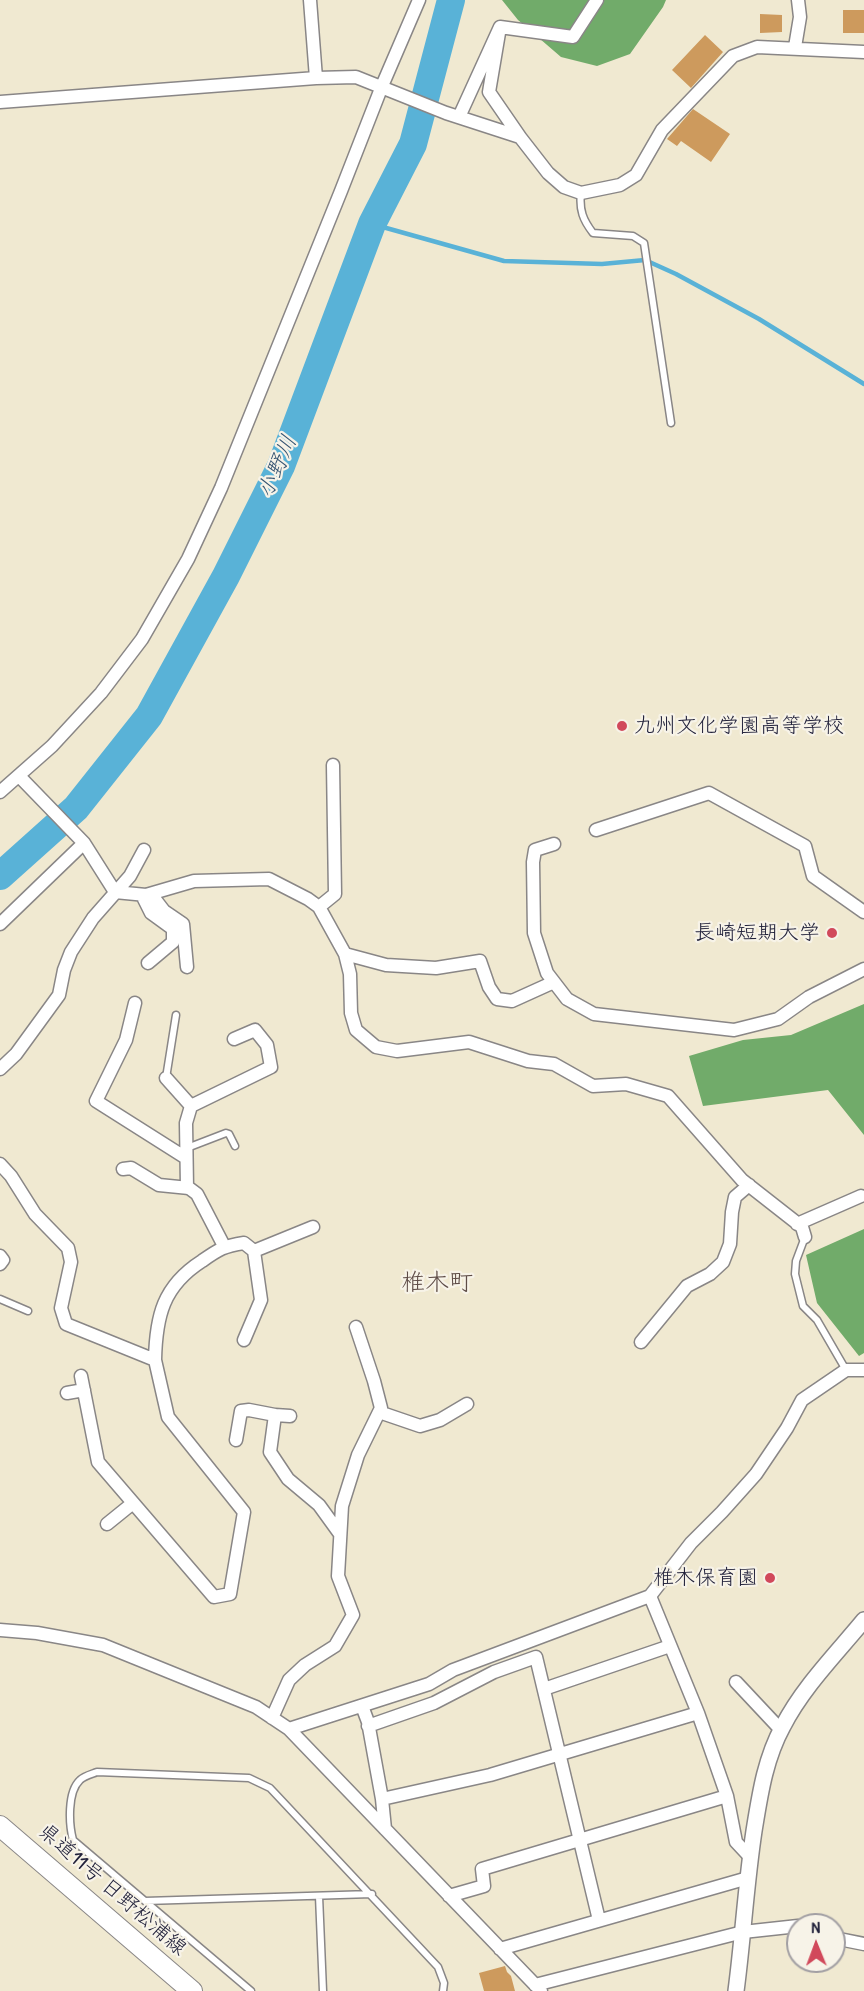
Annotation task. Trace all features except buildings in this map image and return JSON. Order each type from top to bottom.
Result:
[{"type":"main road","name":"県道11号 日野松浦線","points":[[0,1826],[192,1991]]},
{"type":"street","points":[[310,0],[316,78]]},
{"type":"street","points":[[0,792],[22,780],[101,693],[142,639],[188,560],[221,488],[341,191],[386,88],[419,0]]},
{"type":"street","points":[[500,27],[573,37],[597,0]]},
{"type":"street","points":[[795,48],[800,17],[798,0]]},
{"type":"street","points":[[459,117],[500,27]]},
{"type":"street","points":[[500,27],[489,92],[548,173],[564,187],[581,193],[620,185],[636,175],[662,130],[733,57],[756,47],[864,52]]},
{"type":"street","points":[[0,102],[316,78],[356,77],[446,113],[520,137]]},
{"type":"street","points":[[319,907],[335,894],[333,765]]},
{"type":"street","points":[[22,780],[82,840],[115,892]]},
{"type":"street","points":[[596,830],[710,793],[805,846],[813,876],[864,912]]},
{"type":"street","points":[[0,924],[82,840]]},
{"type":"street","points":[[554,844],[535,850],[533,862],[534,933],[548,973],[554,982],[567,999],[594,1014],[734,1030],[778,1019],[809,997],[864,969]]},
{"type":"street","points":[[0,1069],[16,1054],[59,994],[71,952],[93,918],[130,876],[144,850]]},
{"type":"street","points":[[115,892],[146,895],[194,882],[269,879],[319,907],[345,954],[350,974],[351,1013],[356,1030],[376,1047],[397,1051],[469,1042],[528,1061],[554,1064],[593,1086],[626,1084],[668,1096],[742,1180],[802,1227],[805,1237]]},
{"type":"street","points":[[146,895],[151,913],[172,929],[173,942],[148,963]]},
{"type":"street","points":[[146,895],[183,924],[187,967]]},
{"type":"street","points":[[345,954],[386,965],[436,968],[480,961],[489,987],[497,999],[512,1001],[554,982]]},
{"type":"street","points":[[135,1003],[126,1040],[96,1101],[186,1153]]},
{"type":"street","points":[[187,1188],[186,1123],[191,1106],[271,1067],[267,1046],[255,1030],[234,1039]]},
{"type":"street","points":[[166,1078],[191,1106]]},
{"type":"street","points":[[0,1164],[11,1176],[34,1214],[68,1248],[71,1262],[61,1308],[66,1324],[154,1360]]},
{"type":"street","points":[[123,1169],[131,1167],[159,1185],[187,1188],[197,1194],[224,1246]]},
{"type":"street","points":[[641,1342],[687,1286],[710,1274],[723,1262],[730,1244],[735,1197],[749,1185]]},
{"type":"street","points":[[797,1224],[861,1196]]},
{"type":"street","points":[[254,1251],[313,1227]]},
{"type":"street","points":[[81,1376],[98,1462],[214,1597],[230,1594],[244,1512],[168,1417],[154,1360],[155,1332],[167,1296],[185,1272],[224,1246],[244,1243],[254,1251],[261,1300],[244,1340]]},
{"type":"street","points":[[0,1256],[3,1260],[0,1264]]},
{"type":"street","points":[[272,1718],[289,1680],[305,1665],[335,1646],[353,1615],[338,1576],[342,1506],[358,1455],[381,1408],[356,1327]]},
{"type":"street","points":[[289,1729],[429,1684],[453,1670],[650,1596],[691,1543],[756,1474],[787,1428],[802,1400],[846,1370],[864,1370]]},
{"type":"street","points":[[67,1393],[84,1390]]},
{"type":"street","points":[[379,1412],[420,1426],[440,1420],[467,1404]]},
{"type":"street","points":[[236,1440],[241,1411],[249,1410],[290,1416]]},
{"type":"street","points":[[274,1415],[270,1452],[288,1479],[319,1505],[340,1534]]},
{"type":"street","points":[[107,1524],[133,1503]]},
{"type":"street","points":[[650,1596],[698,1713],[727,1796],[736,1842],[750,1857]]},
{"type":"street","points":[[736,1991],[750,1857],[761,1787],[770,1753],[803,1694],[864,1620]]},
{"type":"street","points":[[0,1630],[36,1633],[103,1645],[256,1707],[289,1729],[538,1988],[743,1932],[786,1927]]},
{"type":"street","points":[[544,1689],[670,1646]]},
{"type":"street","points":[[368,1726],[434,1703],[494,1672],[536,1657],[600,1920]]},
{"type":"street","points":[[736,1682],[781,1730]]},
{"type":"street","points":[[362,1706],[382,1799],[385,1830]]},
{"type":"street","points":[[382,1799],[490,1775],[698,1713]]},
{"type":"street","points":[[449,1896],[484,1886],[482,1869],[727,1796]]},
{"type":"street","points":[[500,1949],[748,1878]]},
{"type":"street","points":[[772,1928],[786,1930]]},
{"type":"street","points":[[846,1940],[864,1944]]},
{"type":"lane","points":[[581,193],[580,207],[585,222],[593,233],[633,236],[644,243],[671,423]]},
{"type":"lane","points":[[166,1078],[176,1015]]},
{"type":"lane","points":[[186,1153],[225,1133],[229,1134],[235,1146]]},
{"type":"lane","points":[[805,1237],[796,1261],[795,1274],[803,1306],[817,1320],[846,1370]]},
{"type":"lane","points":[[0,1299],[28,1311]]},
{"type":"lane","points":[[251,1991],[73,1840],[69,1825],[72,1796],[80,1780],[97,1772],[249,1778],[270,1788],[372,1894],[438,1967],[444,1983],[443,1991]]},
{"type":"lane","points":[[145,1901],[372,1894]]},
{"type":"lane","points":[[319,1896],[323,1991]]},
{"type":"green space","points":[[502,0],[666,0],[630,54],[597,66],[561,57],[518,20]]},
{"type":"green space","points":[[864,1004],[864,1135],[828,1090],[703,1106],[689,1056],[743,1040],[791,1035]]},
{"type":"green space","points":[[864,1229],[864,1353],[859,1356],[817,1303],[806,1255]]},
{"type":"waterway","name":"小野川","points":[[0,876],[76,808],[149,716],[226,576],[281,466],[372,224],[413,144],[451,0]]},
{"type":"waterway","points":[[372,224],[504,261],[602,264],[645,260],[676,274],[759,319],[864,384]]},
{"type":"place","name":"九州文化学園高等学校","points":[[622,726]]},
{"type":"place","name":"長崎短期大学","points":[[832,933]]},
{"type":"place","name":"椎木保育園","points":[[770,1578]]},
{"type":"district","name":"椎木町","points":[[437,1284]]}]
